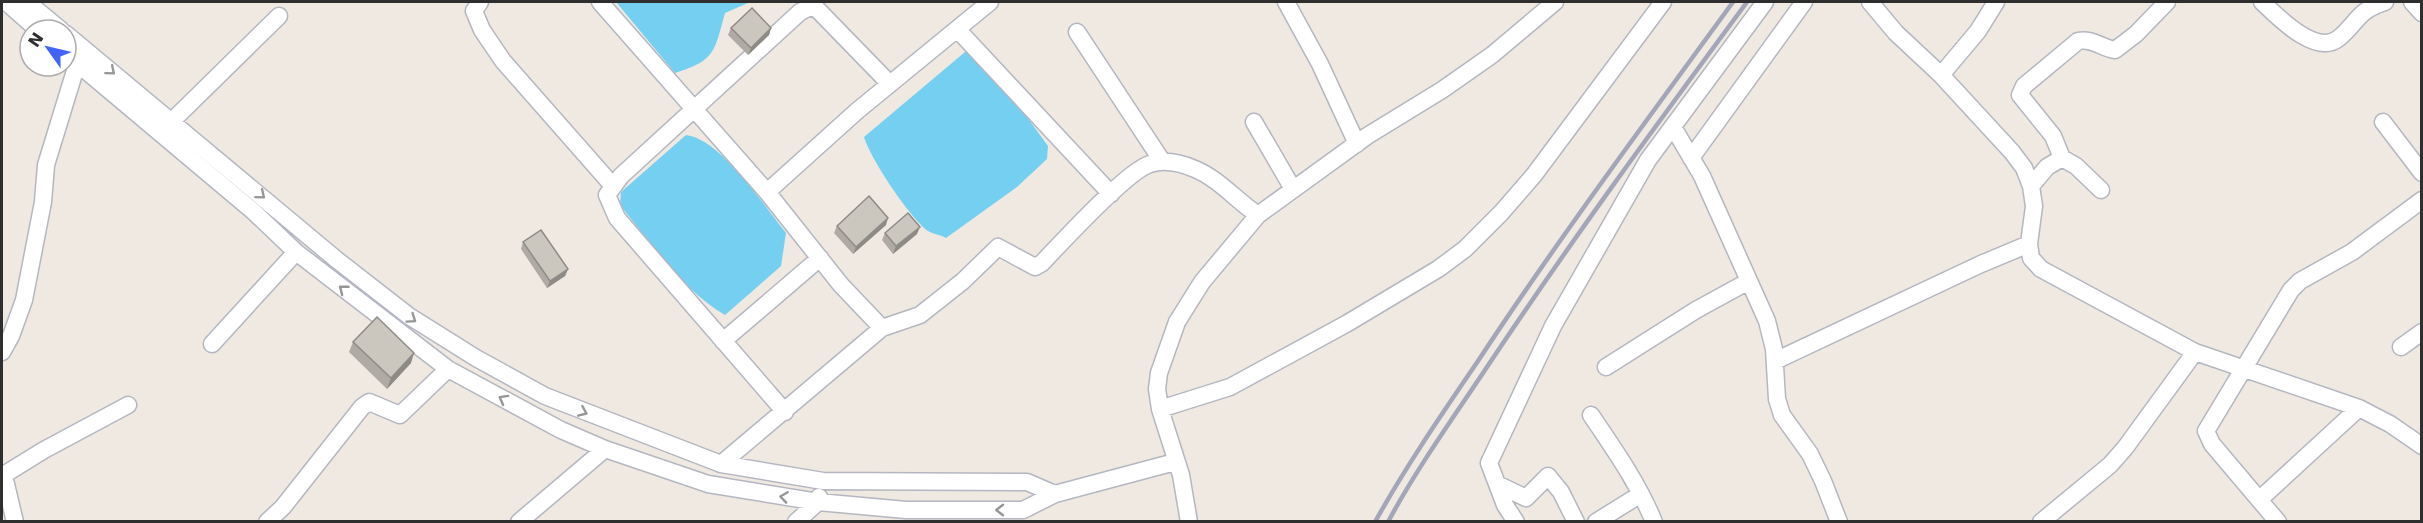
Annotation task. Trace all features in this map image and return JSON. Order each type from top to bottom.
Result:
[{"type":"street","points":[[6,2],[24,18]]},
{"type":"street","points":[[27,2],[46,18]]},
{"type":"street","points":[[480,2],[474,11],[476,20],[498,53],[613,186]]},
{"type":"street","points":[[600,2],[767,192],[841,285],[882,328]]},
{"type":"street","points":[[767,192],[890,84],[990,2]]},
{"type":"street","points":[[1286,2],[1320,64],[1357,144]]},
{"type":"street","points":[[1189,522],[1181,475],[1160,409],[1157,389],[1159,373],[1177,322],[1202,282],[1258,215],[1357,144],[1492,55],[1555,2]]},
{"type":"street","points":[[1160,409],[1230,387],[1346,324],[1438,269],[1465,249],[1534,175],[1663,2]]},
{"type":"street","points":[[1516,522],[1505,505],[1490,463],[1553,326],[1648,160],[1765,2]]},
{"type":"street","points":[[1691,158],[1804,2]]},
{"type":"street","points":[[1870,2],[1896,33],[1941,75],[2024,168],[2031,186],[2034,206],[2029,244],[2031,258],[2041,269],[2195,352],[2359,408],[2390,424],[2421,446]]},
{"type":"street","points":[[1941,75],[1978,31],[1996,2]]},
{"type":"street","points":[[2101,190],[2076,166],[2062,158],[2053,136],[2020,96],[2024,86],[2078,41],[2089,40],[2115,50],[2136,34],[2167,2]]},
{"type":"street","points":[[2262,2],[2305,38],[2329,44],[2339,38],[2364,11],[2385,2]]},
{"type":"street","points":[[2412,2],[2421,13]]},
{"type":"street","points":[[785,412],[617,218],[607,195],[613,186],[694,110],[800,12],[810,7],[819,5],[890,84]]},
{"type":"street","points":[[172,121],[279,16]]},
{"type":"street","points":[[957,29],[1112,194]]},
{"type":"street","points":[[1077,32],[1162,161]]},
{"type":"street","points":[[78,57],[172,121],[337,260],[432,332],[545,396],[721,465],[823,481],[1027,482],[1054,494]]},
{"type":"street","points":[[78,58],[254,212],[296,252],[448,369],[561,430],[605,449],[708,484],[818,502],[906,510],[1023,510],[1054,494],[1175,462]]},
{"type":"street","points":[[2,352],[11,336],[24,300],[43,202],[46,165],[70,78]]},
{"type":"street","points":[[1254,122],[1293,189]]},
{"type":"street","points":[[2383,122],[2421,173]]},
{"type":"street","points":[[1673,127],[1702,176],[1767,321],[1775,361],[1777,399],[1782,415],[1810,454],[1839,522]]},
{"type":"street","points":[[2031,186],[2047,167],[2062,158]]},
{"type":"street","points":[[721,465],[882,328],[920,315],[963,281],[998,247],[1035,267],[1042,263],[1112,194],[1142,168],[1162,161],[1197,169],[1258,215]]},
{"type":"street","points":[[2278,522],[2212,444],[2206,431],[2281,306],[2300,281],[2352,252],[2421,200]]},
{"type":"street","points":[[1775,361],[1981,264],[2029,244]]},
{"type":"street","points":[[212,344],[296,252]]},
{"type":"street","points":[[723,341],[820,258]]},
{"type":"street","points":[[1606,367],[1696,310],[1749,281]]},
{"type":"street","points":[[2401,347],[2421,332]]},
{"type":"street","points":[[2041,522],[2110,465],[2195,352]]},
{"type":"street","points":[[267,522],[290,498],[362,407],[369,402],[400,415],[448,369]]},
{"type":"street","points":[[15,522],[2,476],[44,450],[128,405]]},
{"type":"street","points":[[2260,499],[2359,408]]},
{"type":"street","points":[[1591,415],[1641,494],[1654,522]]},
{"type":"street","points":[[519,522],[605,449]]},
{"type":"street","points":[[1497,484],[1526,498],[1548,476],[1561,492],[1576,522]]},
{"type":"street","points":[[796,522],[818,502],[823,481]]},
{"type":"street","points":[[1596,522],[1641,494]]},
{"type":"water","points":[[616,2],[750,2],[725,13],[715,46],[706,59],[675,73]]},
{"type":"water","points":[[965,52],[972,52],[1000,80],[1048,146],[1047,159],[1017,187],[946,238],[928,231],[911,214],[882,173],[864,137]]},
{"type":"water","points":[[686,135],[699,139],[727,161],[741,175],[786,233],[781,266],[725,315],[695,293],[681,279],[620,205],[621,192]]},
{"type":"building","points":[[752,8],[771,28],[751,48],[731,28]]},
{"type":"building","points":[[869,196],[888,218],[856,247],[837,226]]},
{"type":"building","points":[[908,213],[920,227],[896,246],[885,233]]},
{"type":"building","points":[[541,230],[568,269],[550,281],[523,242]]},
{"type":"building","points":[[377,317],[414,353],[391,378],[353,342]]},
{"type":"railway","points":[[1375,522],[1425,440],[1540,270],[1733,2]]},
{"type":"railway","points":[[1388,522],[1438,440],[1553,270],[1747,2]]}]
